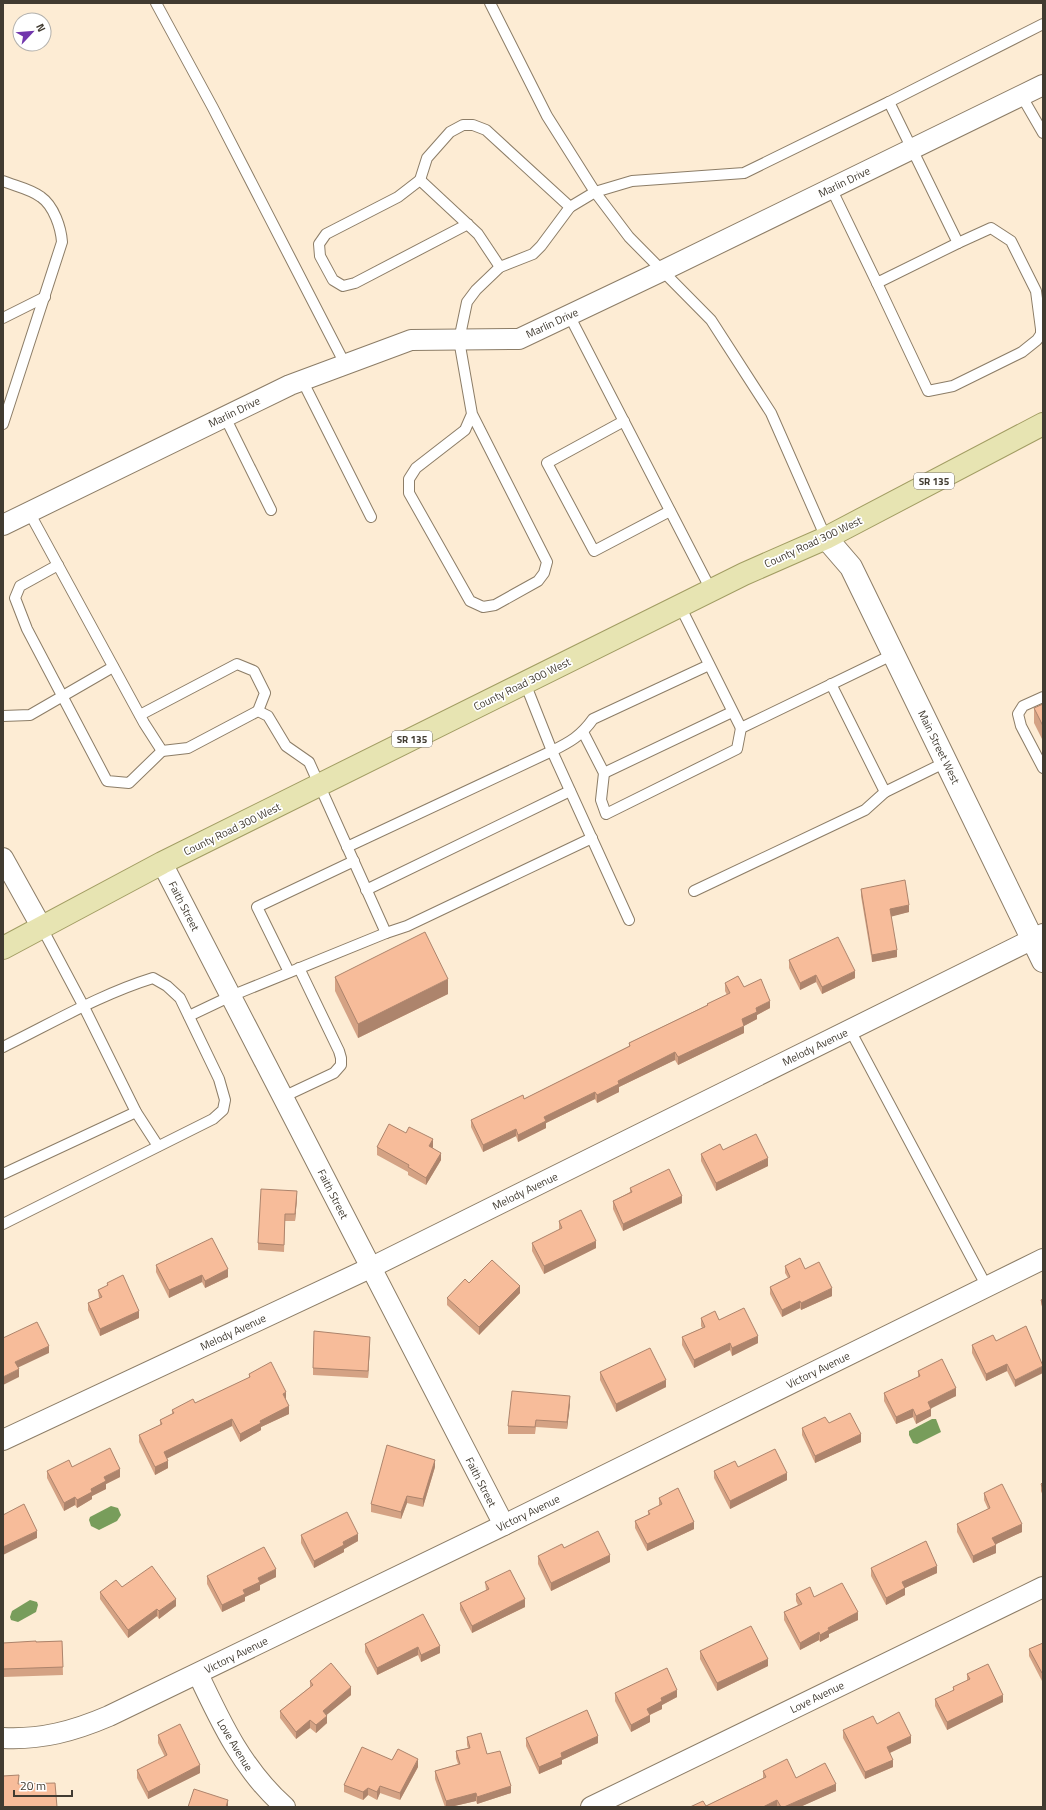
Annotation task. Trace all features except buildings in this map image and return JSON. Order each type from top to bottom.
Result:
[{"type":"main road","name":"County Road 300 West","points":[[3,948],[162,863],[711,590],[826,538],[1043,424]]},
{"type":"main road","name":"Main Street West","points":[[826,538],[851,567],[946,762],[1038,937],[1043,961]]},
{"type":"street","name":"Marlin Drive","points":[[3,525],[290,384],[411,340],[519,339],[1043,85]]},
{"type":"street","points":[[3,858],[42,928]]},
{"type":"street","name":"Faith Street","points":[[162,863],[504,1525]]},
{"type":"street","name":"Melody Avenue","points":[[3,1440],[370,1268],[1038,937]]},
{"type":"street","name":"Victory Avenue","points":[[3,1738],[53,1735],[81,1728],[109,1716],[504,1525],[1043,1259]]},
{"type":"street","name":"Love Avenue","points":[[591,1807],[1043,1586]]},
{"type":"street","name":"Love Avenue","points":[[198,1674],[238,1753],[260,1783],[285,1807]]},
{"type":"lane","points":[[156,3],[213,108],[346,364]]},
{"type":"lane","points":[[490,3],[548,116],[595,192],[630,237],[711,320],[771,412],[826,538]]},
{"type":"lane","points":[[472,414],[465,430],[416,468],[409,479],[409,493],[470,601],[483,606],[495,605],[538,581],[544,573],[547,562],[472,414],[459,340],[467,302],[476,290],[500,267],[533,254],[541,246],[570,207],[595,192],[632,181],[744,173],[1043,24]]},
{"type":"lane","points":[[1021,95],[1043,133]]},
{"type":"lane","points":[[889,102],[958,243]]},
{"type":"lane","points":[[468,224],[355,283],[344,286],[333,280],[320,256],[320,244],[326,234],[398,197],[420,180],[427,158],[450,132],[463,125],[473,124],[486,130],[570,207]]},
{"type":"lane","points":[[420,180],[478,234],[500,267]]},
{"type":"lane","points":[[3,181],[41,197],[49,205],[61,231],[62,242],[3,424]]},
{"type":"lane","points":[[831,188],[928,391],[953,386],[1022,352],[1037,340],[1041,334],[1036,291],[1011,241],[991,228],[877,283]]},
{"type":"lane","points":[[3,318],[45,297]]},
{"type":"lane","points":[[569,315],[711,590]]},
{"type":"lane","points":[[302,380],[370,517]]},
{"type":"lane","points":[[225,417],[271,510]]},
{"type":"lane","points":[[624,421],[547,462],[594,551],[670,512]]},
{"type":"lane","points":[[29,512],[140,715],[162,752]]},
{"type":"lane","points":[[58,565],[20,586],[15,598],[28,629],[107,781],[128,783],[162,752],[188,748],[258,711],[265,693],[254,671],[237,664],[140,715]]},
{"type":"lane","points":[[583,732],[604,773],[601,800],[606,814],[737,749],[741,728],[680,606]]},
{"type":"lane","points":[[741,728],[894,654]]},
{"type":"lane","points":[[347,847],[552,751],[569,742],[583,732],[593,719],[709,665]]},
{"type":"lane","points":[[3,716],[30,715],[63,698],[114,667]]},
{"type":"lane","points":[[525,682],[552,751],[629,920]]},
{"type":"lane","points":[[832,684],[886,792]]},
{"type":"lane","points":[[1043,696],[1023,706],[1018,714],[1021,726],[1043,768]]},
{"type":"lane","points":[[258,711],[268,716],[286,746],[309,762],[386,933]]},
{"type":"lane","points":[[604,773],[732,712]]},
{"type":"lane","points":[[694,891],[865,810],[886,792],[946,762]]},
{"type":"lane","points":[[366,890],[570,791]]},
{"type":"lane","points":[[189,1016],[231,996],[406,926],[592,838]]},
{"type":"lane","points":[[283,1097],[334,1073],[341,1065],[341,1058],[339,1051],[294,970],[257,907],[354,861]]},
{"type":"lane","points":[[42,928],[84,1007],[136,1112],[158,1146]]},
{"type":"lane","points":[[3,1047],[84,1007],[137,983],[153,978],[167,986],[180,998],[219,1079],[225,1100],[223,1110],[212,1119],[3,1224]]},
{"type":"lane","points":[[850,1030],[987,1287]]},
{"type":"lane","points":[[3,1174],[136,1112]]},
{"type":"shaded area","points":[[932,1419],[936,1419],[941,1432],[917,1444],[913,1443],[909,1435],[909,1431]]},
{"type":"shaded area","points":[[111,1506],[118,1508],[121,1515],[117,1521],[99,1530],[91,1526],[89,1520],[90,1517]]},
{"type":"shaded area","points":[[30,1600],[37,1602],[38,1605],[36,1612],[18,1622],[11,1620],[10,1617],[12,1611]]}]
